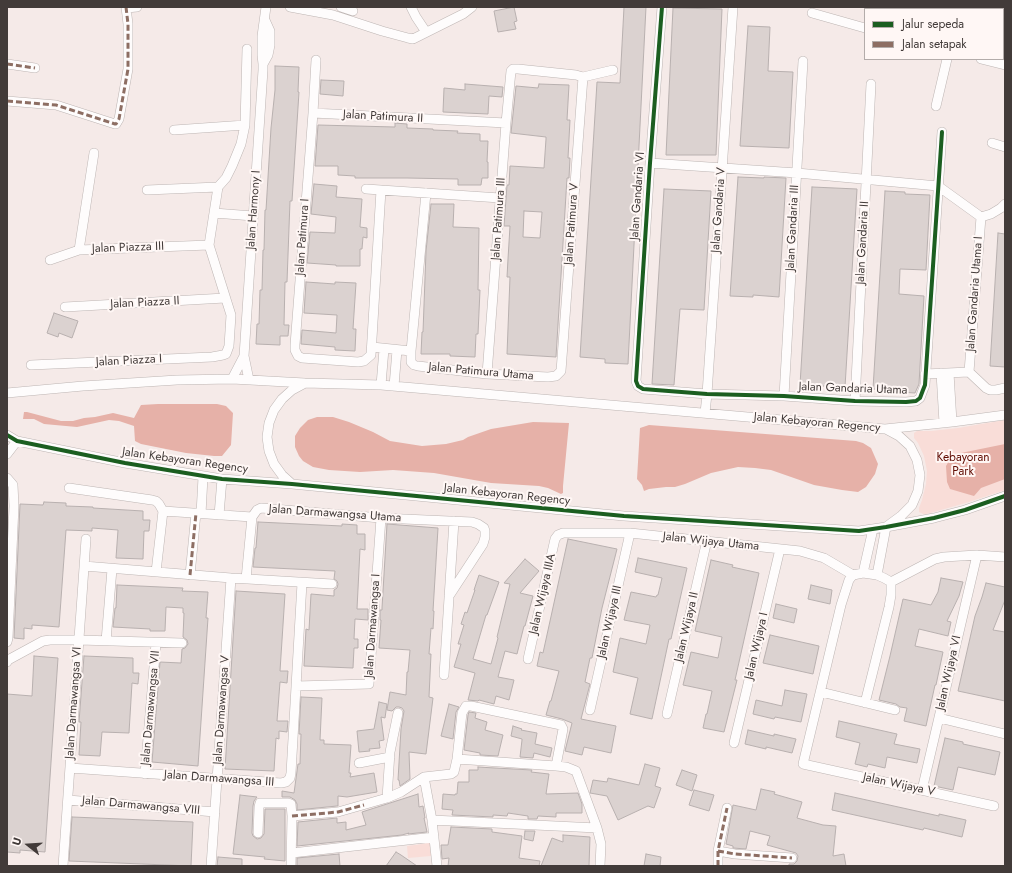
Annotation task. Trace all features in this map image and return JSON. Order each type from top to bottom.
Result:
[{"type":"street","points":[[7,102],[56,106],[116,124],[119,119],[128,69],[128,24],[126,8],[136,7]]},
{"type":"street","name":"Jalan Harmony I","points":[[249,380],[244,356],[263,64],[268,55],[270,40],[270,31],[265,20],[266,7]]},
{"type":"street","points":[[290,7],[333,15],[413,39],[463,14],[472,7]]},
{"type":"street","points":[[341,7],[353,11]]},
{"type":"street","points":[[411,7],[426,32]]},
{"type":"street","name":"Jalan Gandaria VI","points":[[638,386],[636,381],[662,7]]},
{"type":"street","name":"Jalan Gandaria V","points":[[705,414],[733,7]]},
{"type":"street","points":[[812,13],[864,28]]},
{"type":"street","points":[[225,298],[209,245],[218,187],[226,178],[232,166],[241,144],[245,126],[247,49]]},
{"type":"street","points":[[312,113],[316,60]]},
{"type":"street","points":[[936,106],[947,60]]},
{"type":"street","points":[[985,60],[1005,65]]},
{"type":"street","name":"Jalan Gandaria III","points":[[784,396],[803,61]]},
{"type":"street","points":[[7,64],[36,68]]},
{"type":"street","name":"Jalan Patimura III","points":[[487,374],[511,71],[513,69],[518,69],[583,77]]},
{"type":"street","points":[[583,77],[613,70]]},
{"type":"street","name":"Jalan Patimura V","points":[[561,371],[583,77]]},
{"type":"street","name":"Jalan Gandaria II","points":[[855,401],[871,84]]},
{"type":"street","name":"Jalan Patimura II","points":[[312,113],[506,123]]},
{"type":"street","name":"Jalan Patimura I","points":[[312,113],[295,345],[297,354],[302,358],[358,362],[364,361],[368,358],[371,354],[372,348]]},
{"type":"street","points":[[174,130],[245,126]]},
{"type":"street","name":"Jalan Gandaria Utama","points":[[638,386],[643,389],[707,394],[784,396],[855,401],[906,402],[916,401],[920,398],[924,390],[942,132]]},
{"type":"street","points":[[992,143],[1005,147]]},
{"type":"street","points":[[79,250],[94,153]]},
{"type":"street","points":[[650,163],[797,173],[938,186],[981,217],[991,214],[1005,204]]},
{"type":"street","points":[[147,190],[218,187]]},
{"type":"street","points":[[366,189],[500,198]]},
{"type":"street","points":[[381,190],[372,348],[411,351],[426,193]]},
{"type":"street","points":[[214,213],[253,216]]},
{"type":"street","name":"Jalan Gandaria Utama I","points":[[969,372],[981,217]]},
{"type":"street","name":"Jalan Piazza III","points":[[50,260],[79,250],[209,245]]},
{"type":"street","name":"Jalan Piazza II","points":[[65,307],[225,298]]},
{"type":"street","name":"Jalan Piazza I","points":[[30,366],[212,357],[226,354],[229,346],[231,315],[225,298]]},
{"type":"street","points":[[381,385],[384,348]]},
{"type":"street","points":[[394,386],[397,350]]},
{"type":"street","name":"Jalan Patimura Utama","points":[[411,351],[411,362],[414,365],[487,374],[548,377],[556,376],[561,371]]},
{"type":"street","name":"Jalan Harmony I","points":[[232,379],[244,356]]},
{"type":"street","points":[[925,374],[969,372],[990,390],[1005,388]]},
{"type":"street","points":[[945,373],[948,423]]},
{"type":"street","name":"Jalan Kebayoran Regency","points":[[7,393],[177,380],[232,379],[381,385],[885,429],[948,423],[1005,415]]},
{"type":"street","points":[[292,484],[282,475],[274,464],[269,451],[267,437],[269,423],[274,410],[282,399],[292,390],[305,383]]},
{"type":"street","points":[[877,575],[886,527],[901,516],[912,505],[918,491],[920,475],[917,460],[910,446],[899,436],[885,429]]},
{"type":"street","points":[[7,454],[10,438]]},
{"type":"street","name":"Jalan Kebayoran Regency","points":[[10,438],[125,463],[203,477],[292,484],[624,516],[859,531],[886,527],[965,510],[1005,496]]},
{"type":"street","points":[[190,575],[203,477]]},
{"type":"street","points":[[7,478],[13,485],[10,505],[7,642]]},
{"type":"street","points":[[219,515],[222,479]]},
{"type":"street","points":[[69,488],[156,501],[162,511],[156,572]]},
{"type":"street","name":"Jalan Darmawangsa Utama","points":[[162,511],[252,517],[257,510],[261,508],[381,518],[472,522],[478,524],[484,528],[485,537],[483,544],[449,596]]},
{"type":"street","points":[[246,579],[252,517]]},
{"type":"street","name":"Jalan Darmawangsa I","points":[[296,686],[369,684],[381,518]]},
{"type":"street","points":[[444,676],[454,522]]},
{"type":"street","points":[[864,574],[873,529]]},
{"type":"street","name":"Jalan Wijaya Utama","points":[[563,533],[630,533],[800,551],[824,558],[853,575]]},
{"type":"street","name":"Jalan Wijaya IIIA","points":[[528,659],[555,539],[558,535],[563,533]]},
{"type":"street","name":"Jalan Wijaya III","points":[[590,710],[630,533]]},
{"type":"street","name":"Jalan Darmawangsa VI","points":[[63,866],[86,539]]},
{"type":"street","name":"Jalan Wijaya II","points":[[667,714],[707,540]]},
{"type":"street","name":"Jalan Wijaya I","points":[[734,744],[780,549]]},
{"type":"street","points":[[891,582],[935,559],[944,557],[977,555],[1005,557]]},
{"type":"street","name":"Jalan Wijaya VI","points":[[922,790],[977,555]]},
{"type":"street","points":[[84,566],[231,578],[332,584]]},
{"type":"street","points":[[106,641],[112,569]]},
{"type":"street","points":[[891,582],[877,575],[864,574],[853,575],[849,580],[841,605],[821,692],[895,710]]},
{"type":"street","name":"Jalan Darmawangsa V","points":[[211,866],[231,578]]},
{"type":"street","name":"Jalan Darmawangsa III","points":[[70,768],[217,779],[281,783],[286,782],[290,778],[291,773],[302,582]]},
{"type":"street","points":[[865,703],[889,608],[891,582]]},
{"type":"street","name":"Jalan Darmawangsa VII","points":[[7,662],[8,660],[43,641],[50,640],[156,642],[182,644]]},
{"type":"street","name":"Jalan Darmawangsa VII","points":[[145,774],[156,642]]},
{"type":"street","name":"Jalan Wijaya V","points":[[821,692],[803,764],[994,806]]},
{"type":"street","points":[[292,816],[338,812],[387,798],[401,792],[424,777],[453,774],[457,759],[462,713],[467,705],[562,725],[563,729],[556,766]]},
{"type":"street","points":[[387,798],[390,757],[398,713]]},
{"type":"street","points":[[939,718],[1005,734]]},
{"type":"street","points":[[359,763],[390,757]]},
{"type":"street","points":[[457,759],[566,767],[576,771],[597,828],[601,844],[600,866]]},
{"type":"street","points":[[424,777],[432,820],[437,866]]},
{"type":"street","name":"Jalan Darmawangsa VIII","points":[[68,800],[215,812]]},
{"type":"street","points":[[258,833],[260,803],[289,803],[292,806],[291,866]]},
{"type":"street","points":[[718,866],[718,851],[724,829],[727,808]]},
{"type":"street","points":[[432,820],[597,828]]},
{"type":"street","points":[[292,854],[434,837]]},
{"type":"street","points":[[718,851],[736,854],[792,858]]},
{"type":"green space","name":"Kebayoran Park","points":[[1005,420],[1005,490],[927,514],[919,512],[926,484],[927,471],[924,456],[914,438],[914,433],[917,431],[958,428]]},
{"type":"green space","points":[[430,843],[431,856],[408,858],[407,846]]},
{"type":"shaded area","points":[[217,404],[226,406],[233,413],[231,445],[222,456],[186,453],[141,444],[135,441],[134,426],[119,421],[109,420],[77,427],[44,424],[34,419],[23,419],[24,412],[61,421],[73,421],[113,413],[134,418],[141,405]]},
{"type":"shaded area","points":[[317,417],[333,417],[373,432],[390,441],[422,446],[446,444],[463,440],[491,429],[533,422],[569,423],[563,493],[561,494],[539,486],[491,483],[434,473],[393,470],[360,472],[329,470],[313,467],[303,461],[299,456],[295,447],[295,436],[308,420]]},
{"type":"shaded area","points":[[649,425],[856,441],[871,448],[878,464],[875,474],[866,487],[858,492],[814,485],[771,470],[738,467],[711,473],[675,487],[649,489],[644,491],[642,485],[637,479],[640,428]]},
{"type":"shaded area","points":[[1005,444],[1005,479],[981,488],[974,496],[950,489],[947,482],[946,466],[950,459],[956,454]]},
{"type":"building","points":[[514,7],[517,21],[514,22],[516,29],[498,32],[494,11]]},
{"type":"building","points":[[624,7],[646,7],[628,364],[605,363],[605,359],[580,357],[597,82],[620,83]]},
{"type":"building","points":[[673,8],[722,9],[716,155],[666,155]]},
{"type":"building","points":[[748,26],[770,27],[768,71],[793,72],[789,148],[740,146]]},
{"type":"building","points":[[275,66],[299,67],[299,92],[292,201],[290,201],[287,282],[285,282],[284,325],[289,325],[288,336],[280,336],[280,345],[256,344],[257,324],[259,324],[260,290],[262,290],[265,210],[275,90]]},
{"type":"building","points":[[321,80],[344,81],[343,96],[320,94]]},
{"type":"building","points":[[465,84],[503,87],[502,97],[489,96],[488,114],[443,112],[444,88],[465,90]]},
{"type":"building","points":[[539,84],[569,85],[567,120],[570,120],[568,158],[570,158],[569,178],[567,178],[556,357],[507,354],[510,277],[507,277],[510,226],[504,226],[510,166],[544,168],[546,139],[546,137],[511,133],[516,86],[538,88]],"holes":[[[524,211],[542,212],[540,238],[523,237]]]},
{"type":"building","points":[[395,123],[407,124],[407,128],[480,134],[480,141],[488,141],[488,178],[482,178],[481,185],[458,185],[458,179],[355,178],[355,176],[338,175],[338,166],[315,166],[318,125],[395,127]]},
{"type":"building","points":[[738,177],[786,178],[779,297],[753,295],[753,297],[730,296]]},
{"type":"building","points":[[314,184],[337,186],[336,197],[362,199],[360,227],[367,228],[367,238],[363,237],[362,249],[360,249],[360,266],[336,266],[307,263],[310,232],[335,233],[336,217],[311,214]]},
{"type":"building","points":[[812,187],[857,189],[845,387],[800,385]]},
{"type":"building","points":[[664,189],[711,191],[704,310],[680,309],[674,385],[652,384]]},
{"type":"building","points":[[885,191],[905,192],[905,194],[930,195],[926,270],[900,269],[899,294],[924,296],[919,384],[915,393],[899,392],[899,390],[873,389]]},
{"type":"building","points":[[431,204],[454,204],[453,227],[479,228],[478,290],[480,290],[478,334],[476,334],[475,357],[450,356],[450,354],[421,354],[426,251]]},
{"type":"building","points":[[998,233],[1005,234],[1005,367],[990,366]]},
{"type":"building","points":[[306,282],[335,284],[335,282],[356,283],[353,329],[356,329],[355,351],[335,350],[335,347],[301,344],[302,330],[336,333],[337,315],[304,313]]},
{"type":"building","points":[[54,313],[78,321],[72,338],[59,333],[58,337],[47,333]]},
{"type":"building","points":[[44,502],[66,503],[66,506],[143,511],[143,520],[150,520],[149,531],[144,531],[143,559],[116,558],[118,530],[92,528],[92,531],[66,530],[59,627],[32,625],[32,629],[24,628],[24,639],[14,638],[20,504],[43,505]]},
{"type":"building","points":[[258,522],[342,526],[342,524],[357,525],[357,534],[365,534],[365,550],[360,549],[357,609],[368,609],[368,620],[355,619],[354,639],[358,639],[358,648],[354,648],[353,668],[304,666],[306,629],[309,630],[311,594],[334,596],[334,590],[337,588],[338,584],[334,579],[335,571],[253,567]]},
{"type":"building","points":[[387,524],[438,528],[433,629],[431,628],[429,654],[431,654],[429,697],[433,698],[426,754],[409,752],[410,779],[400,786],[398,780],[401,729],[404,711],[399,707],[396,707],[392,711],[387,710],[390,692],[406,695],[410,650],[379,648],[381,620],[380,610],[382,610]]},
{"type":"building","points":[[568,539],[617,549],[602,608],[592,658],[590,658],[585,682],[590,684],[581,719],[616,726],[611,753],[584,747],[582,755],[565,751],[572,723],[546,715],[559,671],[537,666],[540,652],[543,653]]},
{"type":"building","points":[[638,558],[687,568],[671,639],[669,639],[652,719],[630,714],[638,678],[613,672],[620,638],[646,644],[650,625],[624,620],[631,592],[656,597],[658,595],[662,578],[635,572]]},
{"type":"building","points":[[525,559],[539,571],[520,593],[533,596],[517,654],[505,651],[498,677],[514,680],[509,700],[496,696],[494,704],[479,700],[468,700],[475,673],[454,667],[461,644],[458,644],[464,625],[461,624],[465,612],[467,613],[479,575],[499,582],[486,615],[473,659],[491,664],[510,584],[504,583]]},
{"type":"building","points":[[711,560],[733,565],[732,567],[759,573],[735,680],[737,680],[724,732],[703,728],[712,691],[683,685],[691,652],[718,658],[722,637],[695,631]]},
{"type":"building","points":[[941,578],[963,582],[959,596],[947,621],[951,622],[948,636],[919,629],[915,646],[943,652],[926,726],[904,721],[907,708],[879,700],[903,599],[931,605],[938,592]]},
{"type":"building","points":[[986,583],[1005,587],[1005,600],[993,630],[1005,632],[1005,701],[958,691],[975,616]]},
{"type":"building","points":[[117,585],[183,588],[182,591],[208,592],[206,618],[208,618],[198,766],[152,762],[160,662],[181,663],[182,649],[188,644],[187,640],[183,637],[183,608],[166,607],[165,631],[113,627]]},
{"type":"building","points":[[811,585],[832,590],[830,604],[808,599]]},
{"type":"building","points":[[236,591],[285,594],[280,671],[288,671],[287,683],[280,682],[277,721],[288,721],[287,732],[279,731],[279,739],[276,738],[274,771],[225,769]]},
{"type":"building","points":[[776,604],[797,609],[794,623],[773,618]]},
{"type":"building","points":[[770,635],[819,646],[813,674],[763,663]]},
{"type":"building","points":[[34,656],[58,658],[45,852],[20,850],[20,853],[7,852],[7,694],[32,696]]},
{"type":"building","points":[[84,656],[133,658],[133,673],[139,673],[138,684],[132,683],[129,733],[102,732],[100,756],[79,755],[81,722],[79,722]]},
{"type":"building","points":[[785,690],[807,694],[801,722],[775,717],[774,719],[753,714],[756,700],[782,706]]},
{"type":"building","points":[[301,697],[322,698],[320,740],[324,740],[324,744],[351,745],[350,777],[374,773],[377,792],[347,797],[338,796],[338,806],[297,810],[295,800],[290,797],[282,797],[282,791],[294,793],[298,764],[300,764],[301,734],[299,734]]},
{"type":"building","points":[[379,702],[387,704],[385,718],[381,717],[384,740],[379,741],[380,748],[359,752],[357,731],[374,729]]},
{"type":"building","points":[[449,704],[459,707],[456,712],[453,739],[441,736]]},
{"type":"building","points":[[469,712],[476,713],[475,718],[487,722],[485,730],[503,735],[498,756],[480,755],[480,753],[464,750]]},
{"type":"building","points":[[839,721],[897,734],[894,744],[920,749],[917,763],[887,757],[885,768],[868,764],[867,767],[855,764],[860,743],[836,737]]},
{"type":"building","points":[[513,726],[522,729],[521,730],[537,733],[535,744],[552,748],[550,757],[534,753],[533,758],[520,757],[522,739],[511,736]]},
{"type":"building","points":[[748,730],[796,739],[792,753],[745,744]]},
{"type":"building","points":[[945,738],[963,742],[963,744],[1000,752],[995,775],[958,767],[953,790],[934,786]]},
{"type":"building","points":[[645,764],[660,768],[655,786],[661,788],[654,808],[648,806],[618,820],[607,796],[590,793],[593,780],[607,782],[608,778],[639,785]]},
{"type":"building","points":[[478,767],[532,770],[531,772],[549,774],[546,794],[578,793],[582,804],[582,813],[556,813],[556,817],[538,816],[537,819],[528,819],[528,816],[508,813],[507,816],[493,815],[493,817],[452,815],[453,810],[442,809],[443,794],[457,794],[458,782],[469,782],[469,770],[478,770]]},
{"type":"building","points":[[682,770],[697,775],[692,791],[676,785]]},
{"type":"building","points":[[761,789],[775,792],[774,794],[802,802],[797,818],[823,825],[836,826],[833,856],[844,854],[846,866],[789,866],[789,864],[794,864],[797,861],[798,856],[796,853],[767,845],[770,836],[750,831],[746,849],[733,848],[733,846],[726,844],[733,805],[756,810]]},
{"type":"building","points":[[694,790],[714,795],[709,811],[689,805]]},
{"type":"building","points":[[835,793],[939,816],[939,814],[966,820],[962,837],[832,810]]},
{"type":"building","points":[[418,794],[419,807],[423,806],[427,832],[297,846],[298,822],[337,818],[337,823],[346,822],[346,830],[366,825],[362,812]]},
{"type":"building","points":[[240,795],[257,797],[253,806],[252,833],[257,839],[261,838],[264,834],[265,809],[285,809],[285,861],[264,859],[265,857],[233,854]]},
{"type":"building","points":[[72,817],[193,822],[191,866],[69,861]]},
{"type":"building","points":[[451,827],[492,829],[492,832],[522,836],[519,858],[540,861],[539,866],[448,866],[449,858],[442,859],[441,845],[448,845]]},
{"type":"building","points":[[525,831],[535,831],[533,841],[524,839]]},
{"type":"building","points":[[563,835],[590,837],[589,866],[541,866],[552,838],[563,842]]},
{"type":"building","points":[[396,852],[401,855],[417,866],[386,866]]},
{"type":"building","points":[[339,854],[340,866],[297,866],[297,858]]},
{"type":"building","points":[[646,854],[661,857],[660,866],[644,866]]},
{"type":"building","points":[[218,857],[242,859],[242,866],[217,866]]},
{"type":"marked path","points":[[7,101],[56,105],[116,124],[119,119],[128,69],[128,24],[126,7]]},
{"type":"marked path","points":[[7,64],[35,68]]},
{"type":"marked path","points":[[190,575],[196,513]]},
{"type":"marked path","points":[[292,816],[338,812],[364,805]]},
{"type":"marked path","points":[[718,866],[718,851],[727,808]]},
{"type":"marked path","points":[[718,851],[735,854],[792,858]]},
{"type":"cycle path","points":[[662,7],[636,381],[638,386],[643,389],[707,394],[784,396],[855,401],[906,402],[916,401],[920,398],[925,385],[942,132]]},
{"type":"cycle path","points":[[7,435],[17,441],[125,463],[222,479],[292,484],[624,516],[859,531],[934,518],[965,510],[1005,496]]}]
